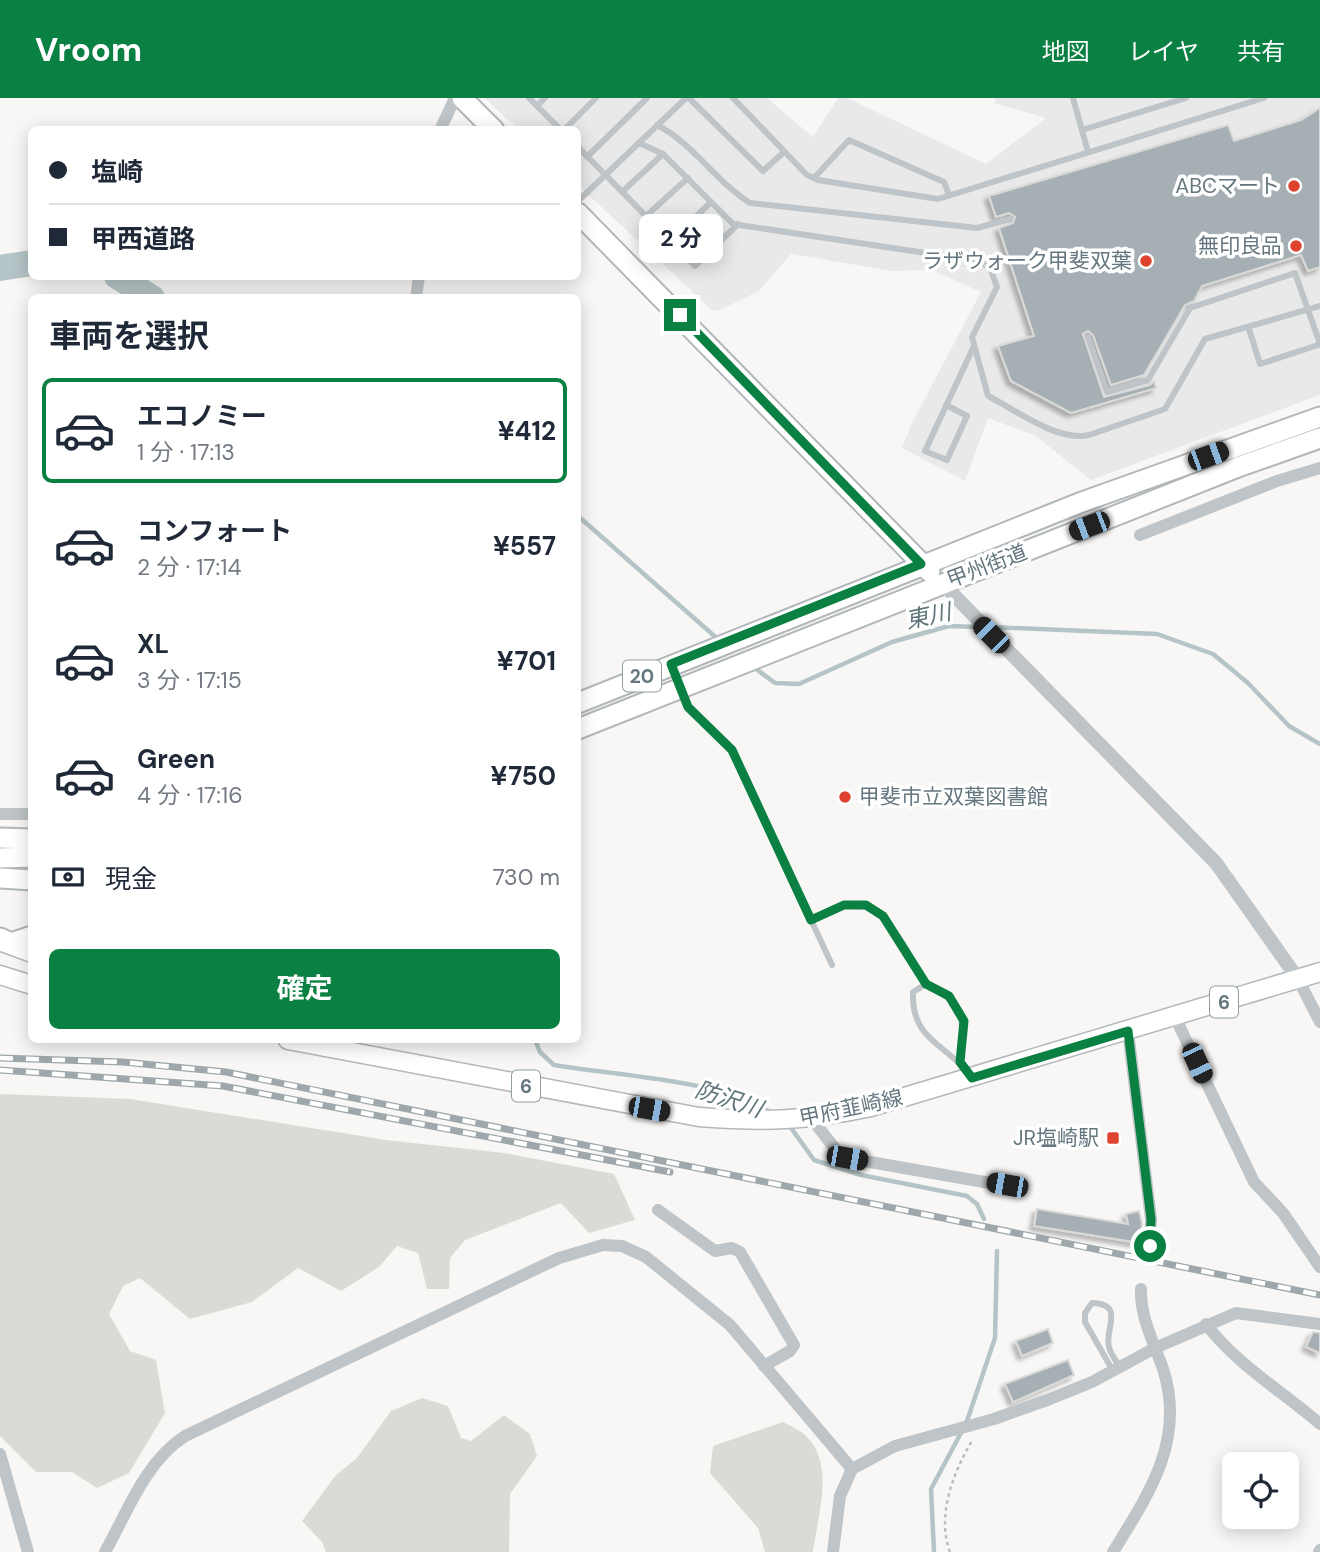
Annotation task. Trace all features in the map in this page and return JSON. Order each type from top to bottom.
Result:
[{"type":"highway","points":[[462,98],[490,126]]},
{"type":"highway","points":[[581,216],[942,583]]},
{"type":"highway","name":"20","points":[[1272,433],[1320,407]]},
{"type":"highway","name":"甲州街道","points":[[581,702],[921,564],[1320,417]]},
{"type":"highway","name":"甲州街道","points":[[581,728],[729,666],[1238,467],[1320,438]]},
{"type":"highway","points":[[0,838],[28,839]]},
{"type":"highway","points":[[0,858],[28,857]]},
{"type":"highway","points":[[0,878],[28,880]]},
{"type":"highway","points":[[3,943],[28,937]]},
{"type":"main road","points":[[3,943],[28,952]]},
{"type":"main road","name":"甲府韮崎線","points":[[309,1043],[699,1117],[766,1122],[806,1120],[871,1107],[972,1078],[1320,972]]},
{"type":"main road","points":[[0,975],[28,984]]},
{"type":"street","points":[[442,126],[455,98]]},
{"type":"street","points":[[1140,535],[1278,481],[1320,468]]},
{"type":"street","points":[[942,583],[1216,863],[1298,979],[1320,1022]]},
{"type":"street","points":[[0,814],[28,814]]},
{"type":"street","points":[[1175,1017],[1254,1182],[1283,1213],[1320,1267]]},
{"type":"street","points":[[1128,1031],[1151,1219],[1150,1246]]},
{"type":"street","points":[[806,1120],[839,1154],[847,1158],[1007,1185]]},
{"type":"street","points":[[658,1210],[715,1251],[732,1248],[740,1252],[794,1345],[790,1351],[764,1366]]},
{"type":"street","points":[[106,1552],[151,1468],[168,1447],[185,1436],[559,1258],[603,1245],[621,1246],[646,1257],[730,1325],[852,1469]]},
{"type":"street","points":[[1113,1552],[1155,1484],[1164,1458],[1169,1405],[1165,1375],[1143,1315],[1141,1289]]},
{"type":"street","points":[[833,1552],[840,1496],[852,1469],[895,1446],[978,1424],[1071,1390],[1236,1312],[1320,1325]]},
{"type":"street","points":[[1206,1324],[1237,1360],[1286,1394],[1320,1424]]},
{"type":"street","points":[[0,1454],[28,1552]]},
{"type":"lane","points":[[530,98],[559,126]]},
{"type":"lane","points":[[537,106],[545,98]]},
{"type":"lane","points":[[567,126],[596,98]]},
{"type":"lane","points":[[587,156],[647,98]]},
{"type":"lane","points":[[581,198],[688,98],[763,171],[785,152]]},
{"type":"lane","points":[[733,98],[814,178],[938,199],[1264,98]]},
{"type":"lane","points":[[1073,98],[1088,152]]},
{"type":"lane","points":[[1082,130],[1186,98]]},
{"type":"lane","points":[[657,125],[678,136],[733,192],[750,203],[977,228],[1010,219]]},
{"type":"lane","points":[[814,178],[849,140],[944,182],[949,195]]},
{"type":"lane","points":[[639,143],[663,154],[733,224],[979,261],[990,268],[997,287],[972,337],[988,396],[1063,435],[1077,438],[1165,408],[1205,339],[1249,329],[1320,306]]},
{"type":"lane","points":[[581,149],[695,266],[738,224]]},
{"type":"lane","points":[[623,191],[663,154]]},
{"type":"lane","points":[[646,216],[688,178]]},
{"type":"lane","points":[[671,242],[711,202]]},
{"type":"lane","points":[[1088,337],[1107,392],[1148,380],[1190,308],[1295,273],[1319,344],[1261,364],[1249,329]]},
{"type":"lane","points":[[946,405],[967,416],[947,460],[925,451],[946,405],[974,345]]},
{"type":"lane","points":[[671,664],[688,707],[732,750],[832,965]]},
{"type":"lane","points":[[811,920],[844,905],[866,905],[883,916],[926,984],[949,996],[964,1021],[960,1062]]},
{"type":"lane","points":[[926,984],[913,992],[913,1011],[934,1046],[960,1062],[972,1078]]},
{"type":"lane","points":[[1092,1303],[1110,1309],[1112,1318],[1108,1346],[1116,1369],[1085,1322],[1085,1313],[1092,1303]]},
{"type":"path","points":[[950,1552],[946,1518],[949,1490],[978,1424]]},
{"type":"shaded area","points":[[485,98],[767,98],[813,137],[838,98],[847,98],[986,164],[1046,118],[994,103],[996,98],[1320,98],[1320,395],[1091,480],[1036,436],[988,418],[965,481],[902,448],[911,425],[981,292],[931,270],[892,271],[791,254],[759,291],[713,311],[581,188],[581,126],[515,126]]},
{"type":"shaded area","points":[[0,1094],[130,1099],[386,1140],[504,1153],[614,1174],[635,1220],[589,1233],[561,1203],[465,1240],[450,1258],[449,1289],[427,1289],[418,1253],[397,1246],[379,1267],[341,1291],[298,1268],[252,1302],[190,1319],[140,1278],[123,1286],[109,1314],[130,1351],[156,1360],[165,1413],[129,1473],[97,1488],[72,1472],[36,1472],[0,1436]]},
{"type":"shaded area","points":[[422,1398],[448,1406],[461,1438],[471,1441],[504,1415],[530,1434],[537,1456],[510,1494],[509,1552],[326,1552],[322,1542],[302,1521],[336,1475],[357,1458],[391,1411]]},
{"type":"shaded area","points":[[783,1422],[806,1436],[820,1461],[822,1492],[813,1552],[765,1552],[758,1528],[710,1473],[713,1446]]},
{"type":"building","name":"ラザウォーク甲斐双葉","points":[[1320,108],[1320,267],[1308,271],[1301,255],[1202,286],[1194,301],[1185,305],[1144,375],[1111,385],[1093,335],[1088,331],[1083,334],[1104,397],[1150,385],[1154,381],[1156,388],[1071,413],[1011,381],[998,346],[1034,336],[999,228],[1013,223],[1015,217],[1009,213],[996,217],[989,196],[1228,125],[1234,141],[1301,120]]},
{"type":"building","points":[[1037,1209],[1128,1224],[1126,1214],[1139,1211],[1142,1223],[1140,1243],[1034,1226]]},
{"type":"building","points":[[1048,1329],[1053,1343],[1022,1356],[1016,1341]]},
{"type":"building","points":[[1313,1332],[1320,1333],[1320,1353],[1306,1347]]},
{"type":"building","points":[[1068,1360],[1074,1375],[1013,1402],[1005,1384]]},
{"type":"waterway","name":"防沢川","points":[[0,268],[28,264]]},
{"type":"waterway","name":"防沢川","points":[[123,280],[146,294]]},
{"type":"waterway","name":"東川","points":[[581,519],[720,641]]},
{"type":"waterway","name":"東川","points":[[752,666],[775,683],[799,684],[892,642],[949,626],[978,627]]},
{"type":"waterway","name":"東川","points":[[990,627],[1157,634],[1213,654],[1248,683],[1289,726],[1320,744]]},
{"type":"waterway","name":"防沢川","points":[[536,1043],[540,1052],[554,1065],[697,1086],[751,1102],[773,1114]]},
{"type":"waterway","name":"防沢川","points":[[789,1125],[814,1160],[861,1175],[967,1196],[977,1204],[984,1219]]},
{"type":"waterway","name":"防沢川","points":[[966,1424],[995,1338],[997,1251]]},
{"type":"waterway","name":"防沢川","points":[[934,1552],[931,1489],[962,1431]]},
{"type":"railway","points":[[0,1058],[123,1062],[226,1072],[1320,1295]]},
{"type":"railway","points":[[0,1070],[223,1086],[670,1172]]},
{"type":"place","name":"ABCマート","points":[[1294,186]]},
{"type":"place","name":"無印良品","points":[[1296,246]]},
{"type":"place","name":"ラザウォーク甲斐双葉","points":[[1146,261]]},
{"type":"place","name":"甲斐市立双葉図書館","points":[[845,797]]},
{"type":"place","name":"JR塩崎駅","points":[[1113,1138]]},
{"type":"route","points":[[680,315],[921,564],[671,664],[688,707],[732,750],[811,920],[844,905],[866,905],[883,916],[926,984],[949,996],[964,1021],[960,1062],[972,1078],[1128,1031],[1151,1219],[1150,1246]]}]
